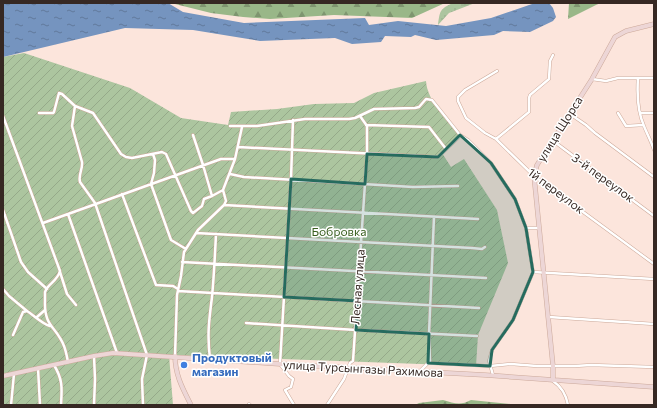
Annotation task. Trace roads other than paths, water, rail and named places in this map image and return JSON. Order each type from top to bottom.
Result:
[{"type":"street","name":"улица Щорса","points":[[553,380],[553,366],[534,176],[537,165],[592,79],[615,37],[626,30],[654,24]]},
{"type":"street","points":[[496,139],[529,112],[530,96],[549,79],[550,61],[553,55]]},
{"type":"street","name":"1й переулок","points":[[497,71],[462,92],[458,97],[458,101],[466,118],[485,133],[496,139],[534,176],[654,264]]},
{"type":"street","points":[[592,79],[613,80],[618,78],[654,78]]},
{"type":"street","points":[[638,78],[638,99],[643,125],[651,139],[654,150]]},
{"type":"street","points":[[39,113],[49,114],[54,112],[59,93],[75,106],[93,113],[121,154],[126,157],[132,158],[162,152],[166,154],[193,213],[202,206],[204,199],[223,190],[235,159],[242,126]]},
{"type":"street","points":[[230,126],[261,126],[293,120],[349,120],[374,109],[414,108],[419,107],[426,99],[432,100],[460,136],[468,140],[491,163],[515,199],[526,228],[533,272],[512,320],[492,350],[490,356],[490,366],[493,376]]},
{"type":"street","points":[[75,106],[72,126],[82,162],[79,178],[82,185],[95,203],[147,355],[142,379],[143,405]]},
{"type":"street","points":[[618,113],[626,126],[643,125]]},
{"type":"street","points":[[641,113],[654,114]]},
{"type":"street","points":[[570,114],[654,176]]},
{"type":"street","points":[[3,116],[43,223],[67,294],[76,305]]},
{"type":"street","points":[[360,116],[366,125],[429,127],[446,150]]},
{"type":"street","points":[[293,120],[292,180],[287,238],[280,364],[293,379],[291,387],[285,390],[294,405]]},
{"type":"street","name":"Лесная улица","points":[[327,405],[344,379],[350,363],[353,361],[367,154],[366,125]]},
{"type":"street","points":[[192,135],[212,196]]},
{"type":"street","points":[[238,147],[438,158],[460,136]]},
{"type":"street","name":"3-й переулок","points":[[552,140],[654,216]]},
{"type":"street","points":[[153,154],[155,160],[151,184],[171,240],[186,249]]},
{"type":"street","points":[[43,223],[203,165],[221,159],[235,159]]},
{"type":"street","points":[[230,174],[244,177],[413,187],[458,186]]},
{"type":"street","points":[[190,405],[175,367],[175,323],[182,262],[184,252],[196,233],[224,205],[226,201],[223,190]]},
{"type":"street","points":[[122,194],[156,285],[173,286],[178,290],[212,293],[480,308]]},
{"type":"street","points":[[224,205],[478,219]]},
{"type":"street","points":[[3,210],[21,262],[28,272],[47,289]]},
{"type":"street","points":[[68,214],[117,353]]},
{"type":"street","points":[[420,371],[430,360],[429,334],[434,217]]},
{"type":"street","points":[[526,228],[539,228]]},
{"type":"street","points":[[196,233],[482,249],[485,247]]},
{"type":"street","points":[[210,359],[208,326],[215,263],[216,234]]},
{"type":"street","points":[[182,262],[486,278]]},
{"type":"street","points":[[60,271],[56,281],[45,292],[45,310],[50,326],[64,347],[68,362]]},
{"type":"street","points":[[533,272],[654,279]]},
{"type":"street","points":[[3,289],[27,311],[37,317],[44,324],[50,326]]},
{"type":"street","points":[[37,317],[45,310]]},
{"type":"street","points":[[13,335],[23,312],[27,311]]},
{"type":"street","points":[[548,317],[654,324]]},
{"type":"street","points":[[246,323],[477,336]]},
{"type":"street","name":"улица Турсынгазы Рахимова","points":[[3,376],[94,356],[117,353],[654,387]]},
{"type":"street","points":[[94,356],[94,405]]},
{"type":"street","points":[[428,363],[490,366],[510,364],[553,366],[591,364],[654,367]]},
{"type":"street","points":[[54,365],[61,376],[61,405]]},
{"type":"street","points":[[38,368],[40,405]]},
{"type":"street","points":[[11,405],[14,374]]},
{"type":"street","points":[[553,380],[560,386],[566,396],[568,405]]},
{"type":"water","points":[[3,3],[168,3],[183,12],[244,23],[365,18],[369,25],[398,21],[446,26],[491,18],[535,3],[549,3],[553,8],[556,17],[553,21],[530,32],[503,31],[494,35],[436,40],[415,35],[411,37],[385,36],[381,42],[352,44],[335,38],[260,41],[193,30],[125,28],[3,57]]},
{"type":"place","name":"Продуктовый магазин","points":[[184,365]]},
{"type":"park label","name":"Бобровка","points":[[339,232]]}]
